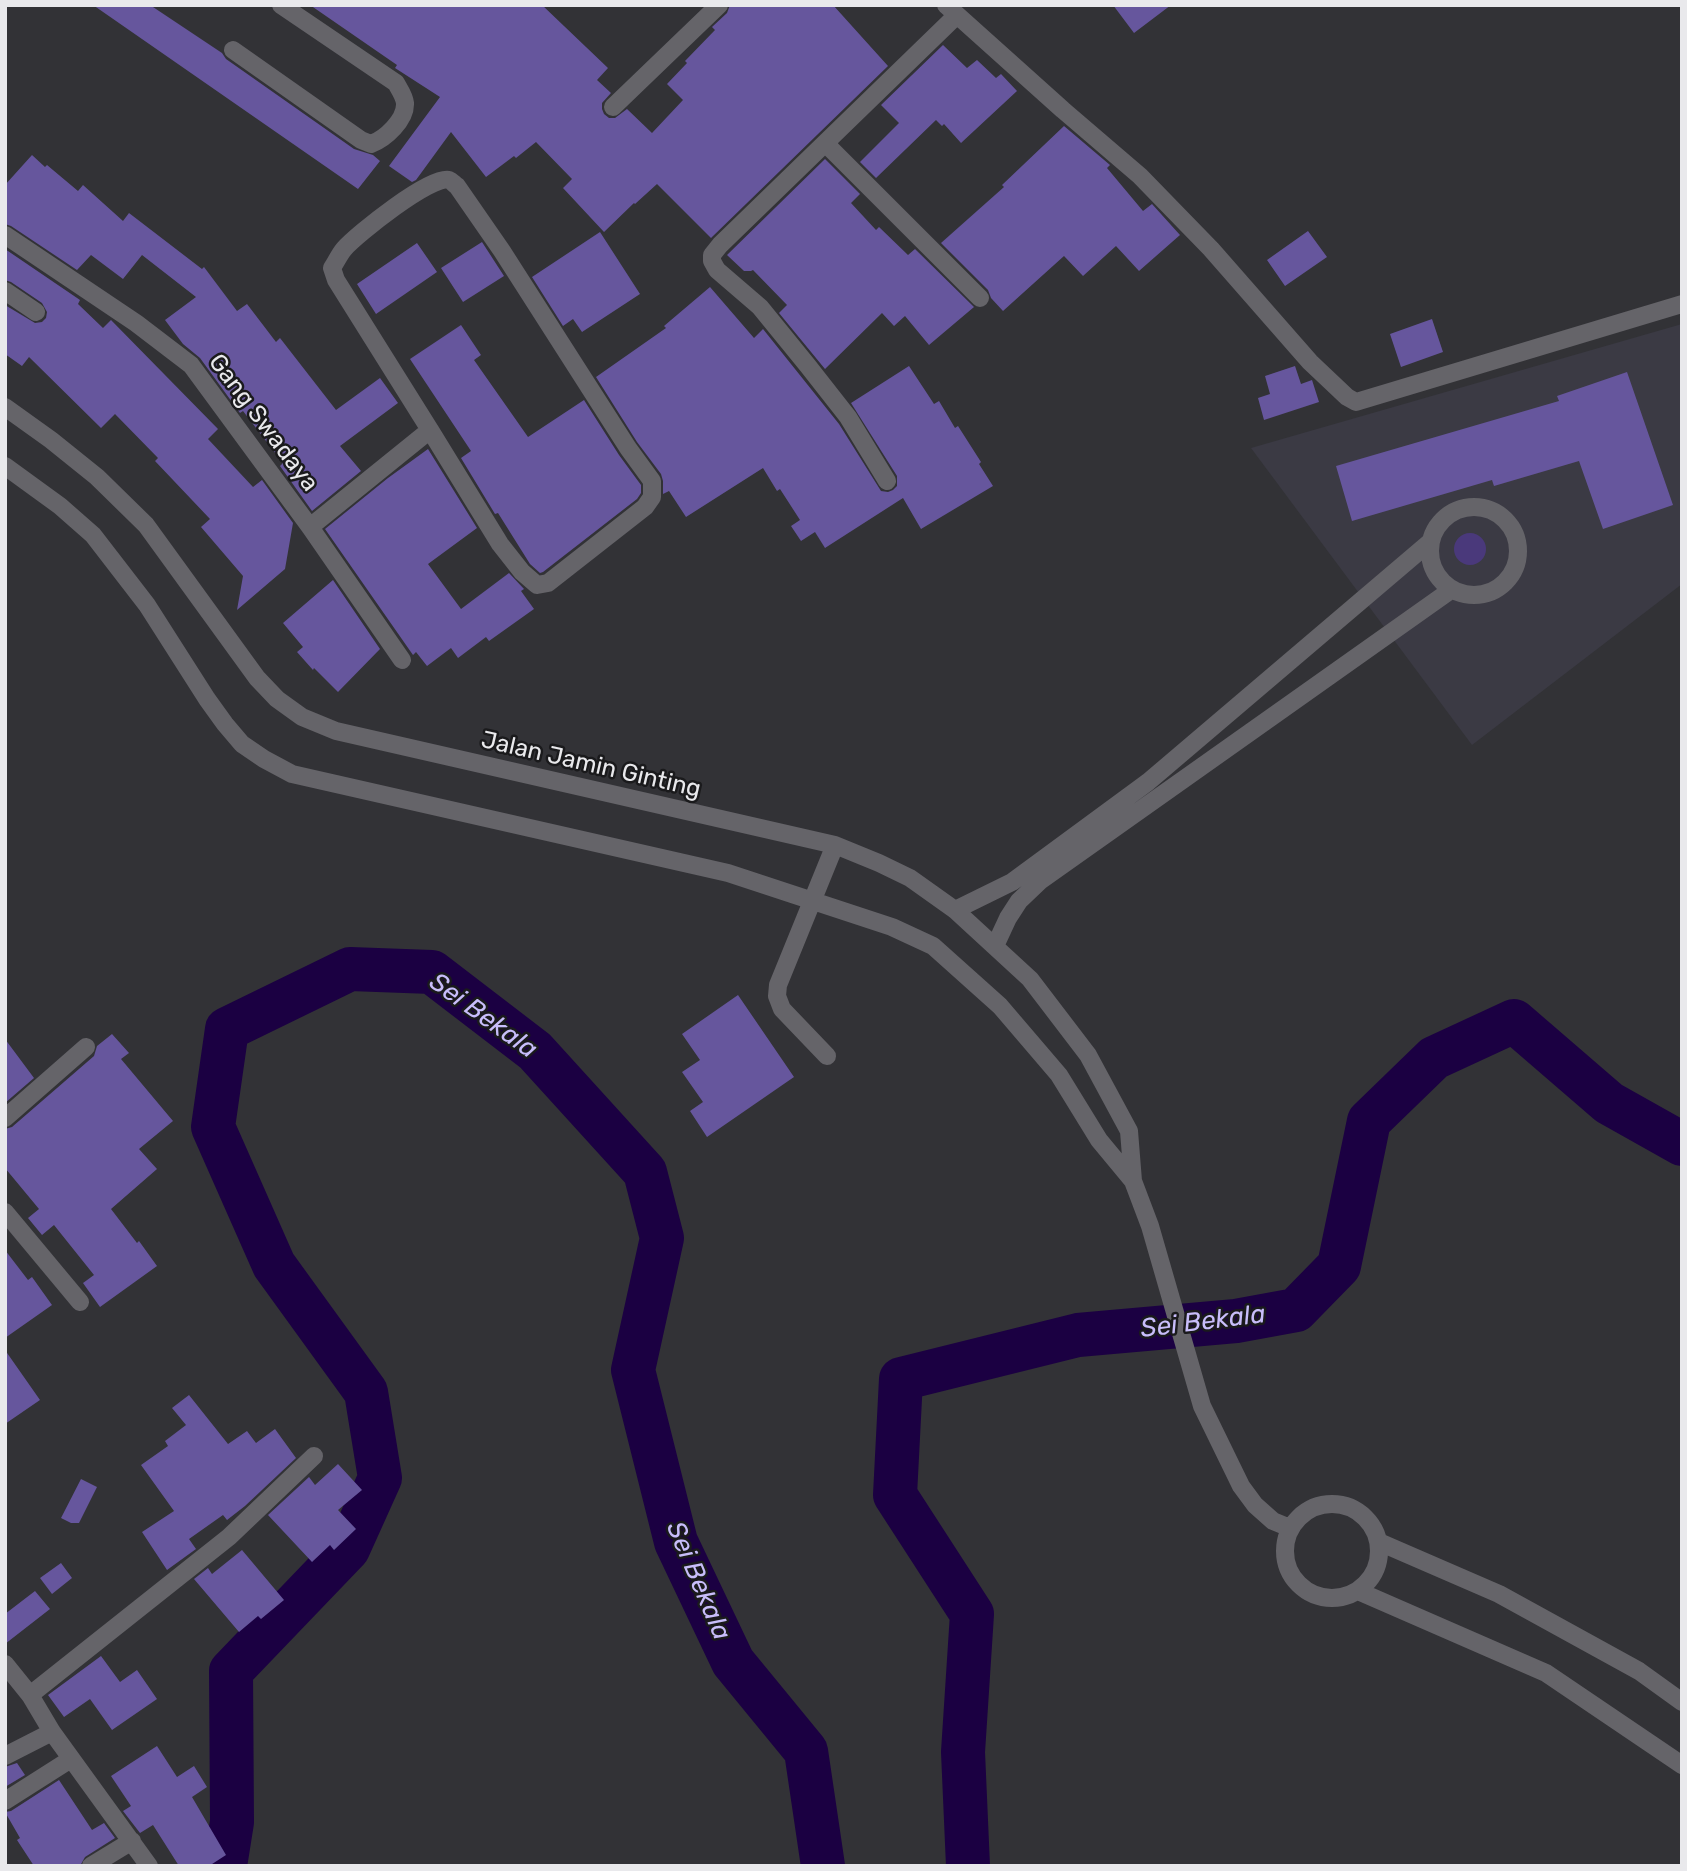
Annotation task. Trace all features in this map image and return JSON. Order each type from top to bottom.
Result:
[{"type":"street","points":[[233,50],[361,140],[370,144],[383,138],[399,121],[405,106],[396,83],[281,5]]},
{"type":"street","points":[[613,107],[719,5]]},
{"type":"street","points":[[887,481],[848,417],[760,307],[717,270],[712,255],[825,143],[951,10],[1140,176],[1211,249],[1310,362],[1347,397],[1356,402],[1682,304]]},
{"type":"street","points":[[825,143],[980,298]]},
{"type":"street","points":[[448,179],[457,186],[502,251],[652,481],[652,498],[645,507],[548,583],[537,585],[522,572],[500,544],[430,430],[336,280],[332,268],[344,249],[381,217],[414,193],[439,180],[448,179]]},
{"type":"street","name":"Gang Swadaya","points":[[5,235],[136,323],[191,365],[310,527],[402,660]]},
{"type":"street","points":[[5,291],[36,312]]},
{"type":"street","name":"Jalan Jamin Ginting","points":[[5,407],[97,477],[146,525],[257,678],[277,699],[302,717],[336,732],[835,845],[910,878],[955,910],[1030,979],[1088,1055],[1129,1131],[1133,1181],[1150,1226],[1202,1406],[1241,1486],[1255,1505],[1273,1521],[1290,1528]]},
{"type":"street","points":[[310,527],[430,430]]},
{"type":"street","name":"Jalan Jamin Ginting","points":[[5,466],[60,506],[93,535],[147,605],[206,699],[225,724],[242,744],[264,759],[292,774],[728,873],[892,927],[933,946],[1000,1006],[1059,1075],[1099,1140],[1133,1181]]},
{"type":"street","points":[[1470,507],[1484,508],[1497,513],[1508,522],[1515,534],[1517,561],[1512,575],[1491,593],[1463,595],[1440,581],[1429,555],[1430,542],[1435,529],[1444,518],[1470,507]]},
{"type":"street","points":[[995,946],[1019,901],[1040,881],[1153,789],[1430,542]]},
{"type":"street","points":[[955,910],[1012,882],[1451,590]]},
{"type":"street","points":[[827,1056],[782,1009],[778,985],[835,845]]},
{"type":"street","points":[[5,1118],[86,1047]]},
{"type":"street","points":[[5,1212],[80,1302]]},
{"type":"street","points":[[30,1695],[229,1537],[314,1456]]},
{"type":"street","points":[[1327,1504],[1345,1505],[1360,1513],[1373,1526],[1379,1542],[1378,1560],[1371,1578],[1358,1591],[1344,1597],[1330,1599],[1315,1596],[1303,1589],[1286,1566],[1285,1540],[1290,1528],[1310,1509],[1327,1504]]},
{"type":"street","points":[[1379,1542],[1499,1594],[1639,1671],[1682,1702]]},
{"type":"street","points":[[1358,1591],[1546,1673],[1682,1765]]},
{"type":"street","points":[[7,1670],[30,1695],[52,1732],[149,1866]]},
{"type":"street","points":[[5,1756],[52,1732]]},
{"type":"street","points":[[5,1801],[71,1759]]},
{"type":"street","points":[[91,1866],[132,1841]]},
{"type":"shaded area","points":[[1682,324],[1682,584],[1472,745],[1251,448]]},
{"type":"shaded area","points":[[1470,533],[1481,538],[1486,549],[1481,560],[1470,565],[1459,560],[1454,549],[1459,538]]},
{"type":"building","points":[[93,5],[150,5],[222,53],[226,59],[354,149],[373,155],[380,161],[358,189]]},
{"type":"building","points":[[310,5],[542,5],[608,68],[597,80],[611,93],[602,103],[604,114],[615,118],[627,109],[652,133],[683,100],[667,84],[715,30],[712,27],[727,13],[730,5],[833,5],[888,66],[711,238],[657,184],[604,232],[563,188],[572,179],[536,142],[486,177],[451,132],[416,180],[412,182],[389,166],[440,97],[395,68],[397,65]]},
{"type":"building","points":[[1113,5],[1171,5],[1134,33]]},
{"type":"building","points":[[943,45],[967,68],[977,60],[996,78],[1001,74],[1017,91],[961,143],[944,124],[942,126],[936,120],[876,178],[860,162],[899,123],[881,105]]},
{"type":"building","points":[[1064,126],[1110,165],[1107,168],[1143,211],[1152,204],[1180,235],[1139,271],[1116,246],[1083,276],[1064,256],[1003,311],[991,298],[988,290],[941,243],[1004,187],[1002,185]]},
{"type":"building","points":[[32,155],[78,191],[83,185],[123,221],[129,213],[202,269],[204,267],[237,311],[247,304],[276,342],[280,338],[336,410],[380,378],[398,403],[340,446],[361,471],[312,511],[280,466],[283,463],[243,411],[240,413],[200,358],[183,344],[165,320],[196,297],[142,255],[123,279],[91,255],[77,270],[5,224],[5,185]]},
{"type":"building","points":[[825,159],[860,194],[851,203],[876,230],[879,227],[908,255],[915,249],[974,307],[929,345],[905,316],[894,326],[882,313],[825,369],[779,313],[787,305],[753,270],[744,271],[727,255]]},
{"type":"building","points":[[1308,231],[1327,257],[1285,286],[1267,260]]},
{"type":"building","points":[[600,232],[640,294],[582,332],[573,319],[563,326],[532,277]]},
{"type":"building","points":[[482,242],[504,276],[463,302],[441,268]]},
{"type":"building","points":[[417,243],[437,272],[376,314],[357,284]]},
{"type":"building","points":[[5,249],[80,300],[78,304],[103,328],[111,320],[218,429],[208,439],[253,487],[262,480],[293,523],[285,569],[237,610],[243,576],[201,527],[210,519],[155,461],[158,458],[115,414],[101,428],[29,357],[22,366],[5,354],[5,305],[35,323],[42,322],[47,312],[42,303],[5,280]]},
{"type":"building","points":[[710,287],[754,338],[763,329],[839,424],[881,491],[893,490],[897,486],[897,476],[851,403],[909,366],[934,404],[939,401],[955,428],[958,426],[993,486],[921,529],[903,498],[825,548],[815,532],[801,541],[791,526],[800,520],[763,468],[686,517],[669,491],[663,494],[661,474],[637,442],[596,377],[666,328],[664,326]]},
{"type":"building","points":[[1432,319],[1443,352],[1401,367],[1390,334]]},
{"type":"building","points":[[461,325],[481,355],[474,360],[528,437],[584,400],[641,485],[641,493],[637,499],[540,573],[530,564],[498,513],[495,514],[461,458],[471,451],[410,359]]},
{"type":"building","points":[[1295,366],[1301,384],[1312,380],[1319,402],[1264,420],[1258,398],[1270,394],[1265,376]]},
{"type":"building","points":[[1627,372],[1673,505],[1603,529],[1579,461],[1494,486],[1492,480],[1352,521],[1336,466],[1559,401],[1557,396]]},
{"type":"building","points":[[428,449],[477,528],[428,564],[461,609],[509,573],[524,589],[521,591],[534,609],[489,641],[486,637],[458,658],[451,648],[427,666],[416,652],[413,655],[325,529]]},
{"type":"building","points":[[333,580],[380,649],[338,692],[297,652],[303,647],[283,623]]},
{"type":"building","points":[[738,995],[794,1077],[707,1137],[690,1111],[703,1102],[682,1072],[700,1060],[682,1034]]},
{"type":"building","points":[[112,1034],[129,1053],[121,1059],[173,1121],[139,1149],[157,1169],[111,1209],[157,1266],[100,1307],[83,1283],[94,1275],[54,1225],[42,1235],[28,1218],[39,1209],[5,1168],[5,1129],[12,1127],[94,1056],[97,1046]]},
{"type":"building","points":[[5,1039],[34,1078],[5,1103]]},
{"type":"building","points":[[5,1250],[28,1280],[32,1277],[52,1305],[5,1338]]},
{"type":"building","points":[[5,1350],[40,1400],[5,1424]]},
{"type":"building","points":[[189,1395],[228,1444],[247,1431],[256,1443],[275,1429],[296,1458],[227,1520],[223,1515],[189,1539],[196,1549],[167,1570],[142,1532],[174,1511],[141,1465],[168,1446],[165,1441],[186,1425],[172,1408]]},
{"type":"building","points":[[338,1464],[362,1490],[338,1510],[356,1529],[334,1550],[330,1545],[312,1562],[268,1515],[309,1477],[315,1485]]},
{"type":"building","points":[[81,1479],[97,1487],[79,1523],[71,1523],[61,1518]]},
{"type":"building","points":[[242,1550],[284,1600],[261,1619],[258,1616],[239,1632],[194,1579],[208,1568],[212,1574]]},
{"type":"building","points":[[61,1563],[72,1578],[52,1594],[40,1578]]},
{"type":"building","points":[[35,1591],[50,1609],[5,1644],[5,1614]]},
{"type":"building","points":[[101,1656],[120,1682],[137,1670],[157,1699],[112,1730],[90,1699],[64,1717],[48,1695]]},
{"type":"building","points":[[157,1746],[177,1777],[194,1766],[207,1787],[192,1797],[226,1855],[209,1866],[179,1866],[153,1825],[140,1833],[123,1811],[131,1806],[111,1776]]},
{"type":"building","points":[[17,1763],[25,1775],[5,1787],[5,1767]]},
{"type":"building","points":[[59,1780],[92,1830],[104,1823],[115,1838],[85,1857],[80,1866],[34,1866],[17,1840],[20,1838],[5,1812],[11,1811]]},
{"type":"waterway","name":"Sei Bekala","points":[[225,1866],[232,1822],[231,1671],[348,1549],[380,1478],[366,1392],[274,1265],[213,1127],[227,1029],[350,969],[432,972],[535,1051],[645,1172],[662,1238],[633,1370],[676,1542],[733,1662],[806,1751],[823,1866]]},
{"type":"waterway","name":"Sei Bekala","points":[[968,1866],[963,1752],[972,1614],[895,1495],[901,1379],[1078,1335],[1236,1321],[1296,1310],[1339,1266],[1369,1121],[1434,1058],[1514,1021],[1609,1103],[1682,1144]]}]
